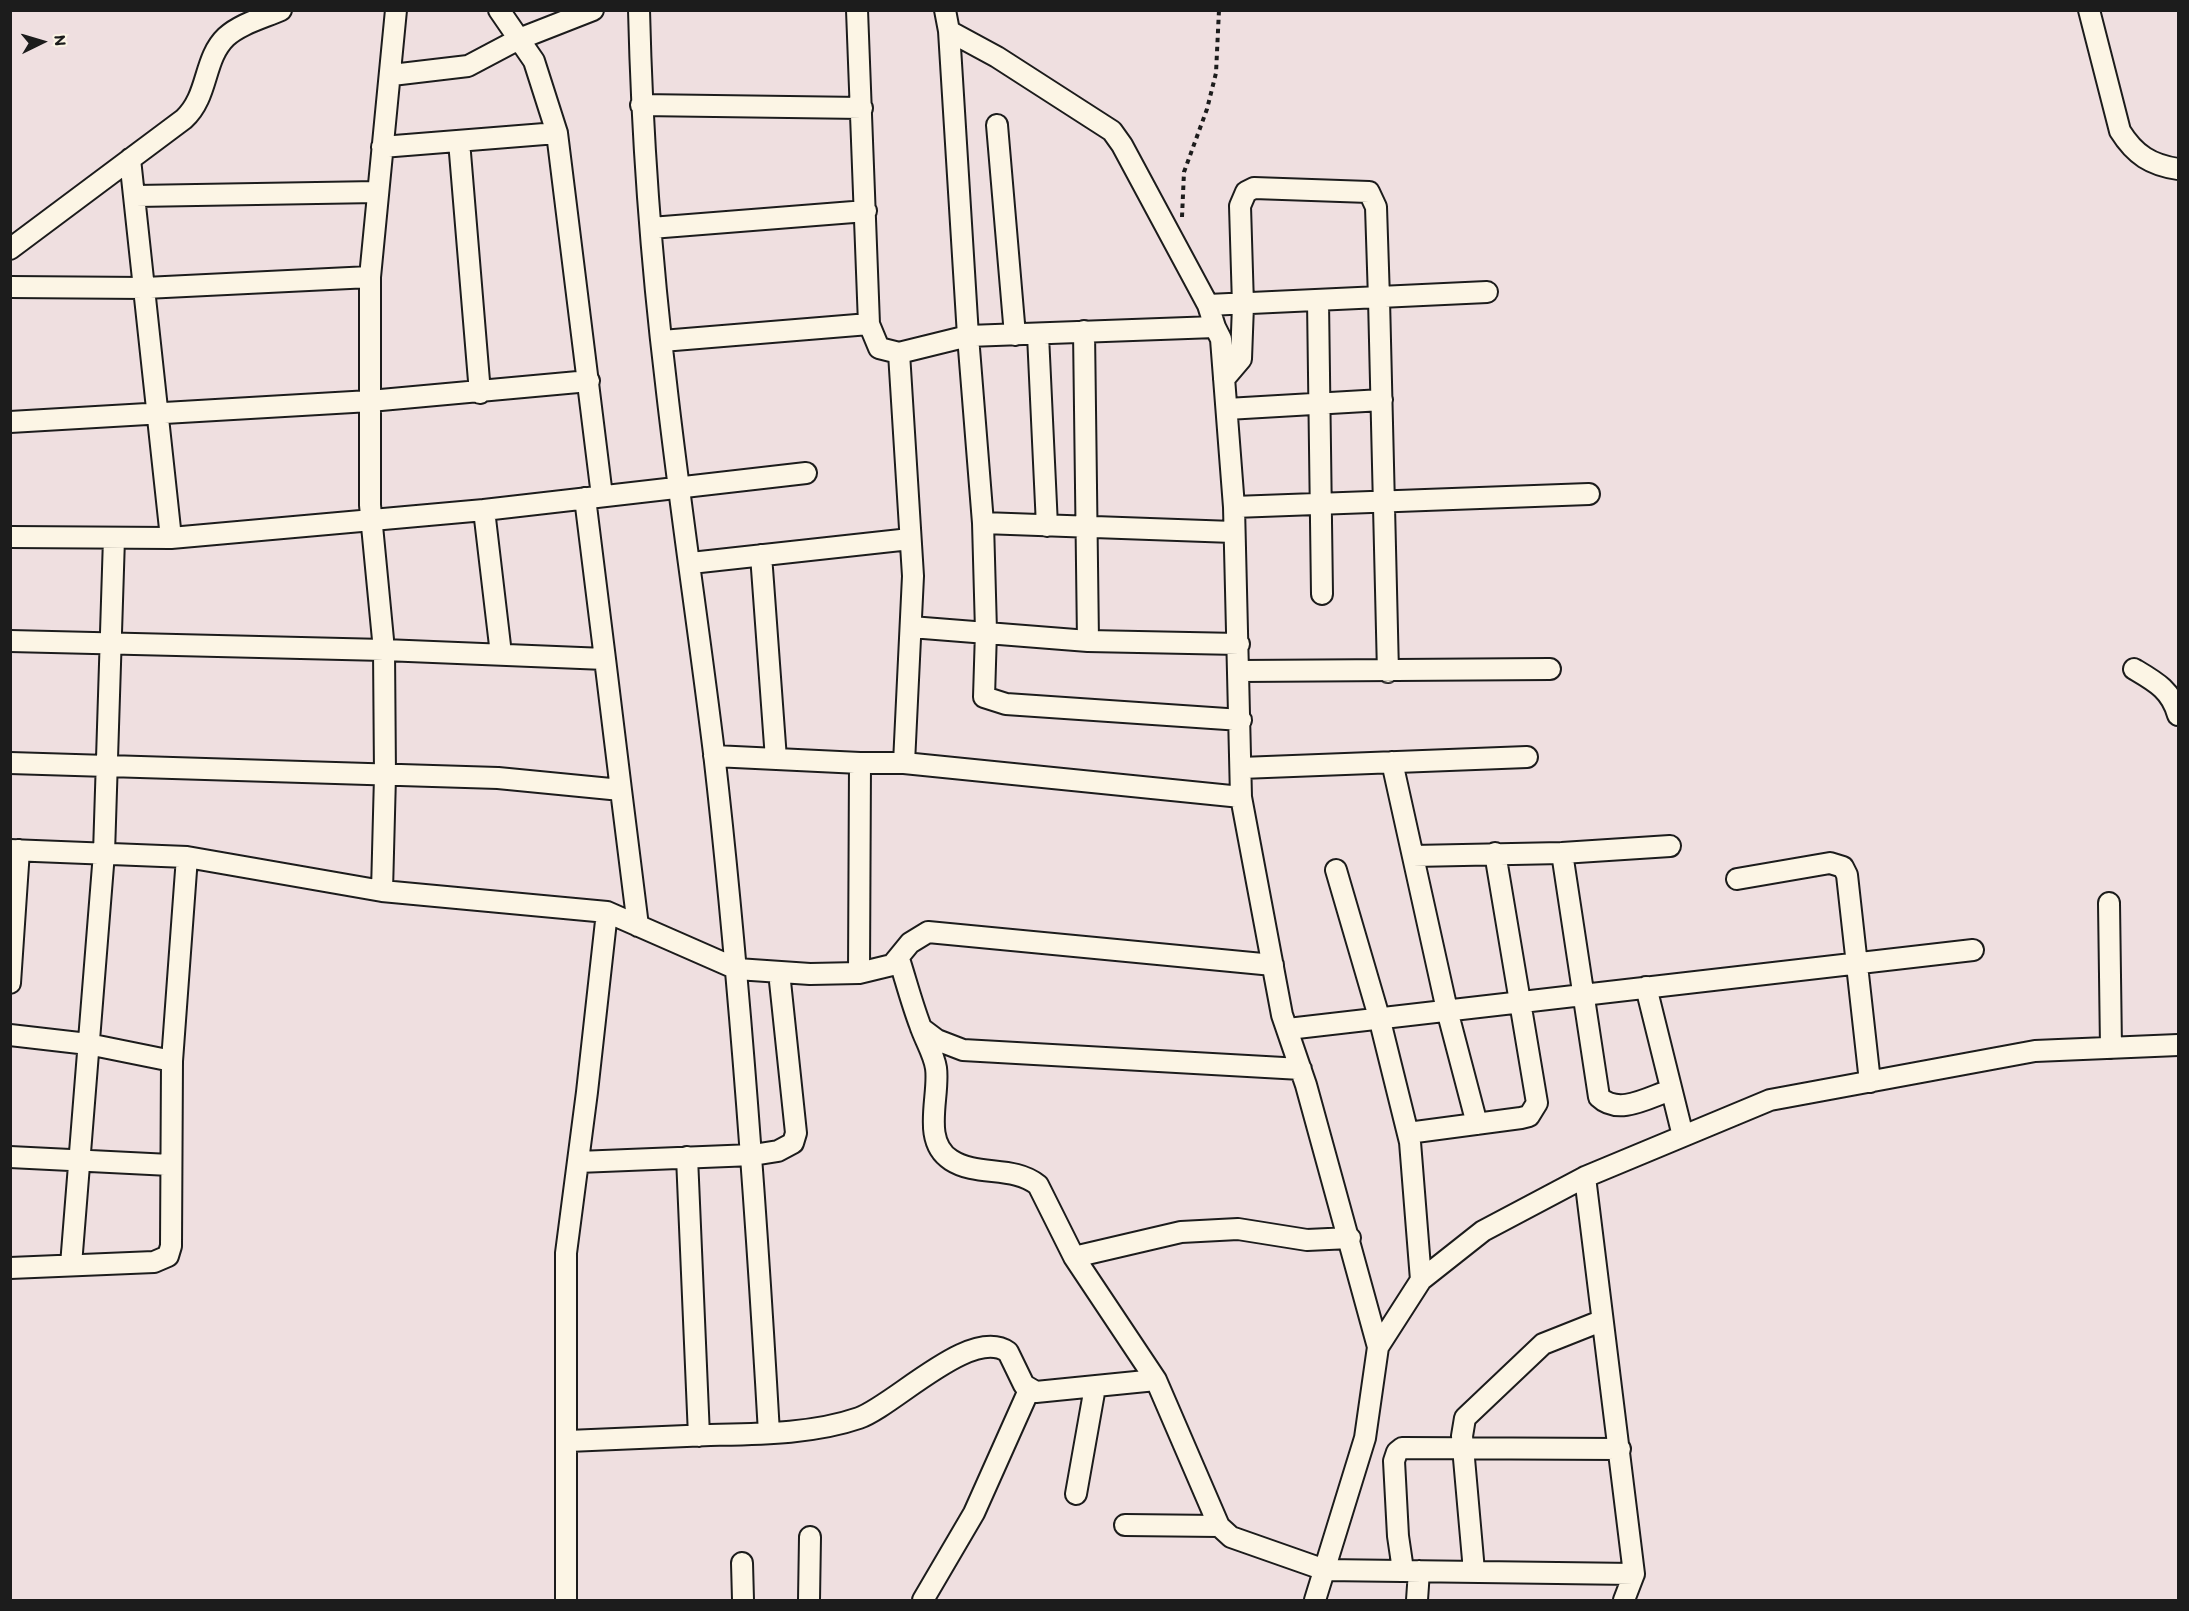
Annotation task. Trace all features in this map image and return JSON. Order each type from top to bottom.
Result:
[{"type":"street","points":[[10,249],[193,110],[200,100],[212,61],[224,39],[234,31],[281,10]]},
{"type":"street","points":[[382,891],[385,776],[384,650],[372,520],[370,277],[377,192],[392,75],[396,10]]},
{"type":"street","points":[[499,10],[534,60],[557,133],[589,381],[593,497],[605,660],[638,926]]},
{"type":"street","points":[[392,75],[468,66],[519,39],[593,10]]},
{"type":"street","points":[[639,10],[641,105],[662,340],[714,756],[753,1155],[769,1433]]},
{"type":"street","points":[[857,10],[869,324],[879,348],[899,353],[968,336],[1215,327]]},
{"type":"street","points":[[945,10],[950,31],[968,336],[983,523],[986,631],[982,688],[984,697],[993,702],[1241,720]]},
{"type":"street","points":[[2089,10],[2120,131],[2131,147],[2146,160],[2178,169]]},
{"type":"street","points":[[950,31],[997,57],[1112,131],[1122,145],[1208,305],[1221,339],[1234,507],[1233,532],[1240,671],[1241,797],[1282,1015],[1301,1069],[1350,1238],[1378,1347],[1365,1438],[1315,1600]]},
{"type":"street","points":[[641,105],[862,108]]},
{"type":"street","points":[[997,125],[1015,335]]},
{"type":"street","points":[[382,147],[557,133]]},
{"type":"street","points":[[459,141],[480,393]]},
{"type":"street","points":[[130,159],[136,196],[171,538]]},
{"type":"street","points":[[1224,379],[1241,359],[1243,305],[1240,206],[1246,192],[1254,188],[1369,192],[1376,207],[1380,299],[1388,672]]},
{"type":"street","points":[[136,196],[377,192]]},
{"type":"street","points":[[651,228],[866,211]]},
{"type":"street","points":[[10,287],[145,288],[370,277]]},
{"type":"street","points":[[1208,305],[1380,299],[1487,292]]},
{"type":"street","points":[[1318,301],[1322,594]]},
{"type":"street","points":[[662,340],[869,324]]},
{"type":"street","points":[[1084,331],[1084,528],[1088,641]]},
{"type":"street","points":[[1038,335],[1047,526]]},
{"type":"street","points":[[899,353],[910,539],[911,627],[904,763]]},
{"type":"street","points":[[10,422],[370,401],[480,393],[589,381]]},
{"type":"street","points":[[1227,409],[1382,400]]},
{"type":"street","points":[[10,537],[171,538],[484,510],[806,473]]},
{"type":"street","points":[[1234,507],[1590,494]]},
{"type":"street","points":[[484,510],[501,654]]},
{"type":"street","points":[[983,523],[1233,532]]},
{"type":"street","points":[[70,1265],[104,853],[114,538]]},
{"type":"street","points":[[691,563],[910,539]]},
{"type":"street","points":[[761,555],[776,759]]},
{"type":"street","points":[[911,627],[986,631],[1088,641],[1239,644]]},
{"type":"street","points":[[10,640],[384,650],[605,660]]},
{"type":"street","points":[[1240,671],[1388,672],[1550,669]]},
{"type":"street","points":[[2134,669],[2163,686],[2175,703],[2178,715]]},
{"type":"street","points":[[714,756],[904,763],[1241,797]]},
{"type":"street","points":[[1241,768],[1527,757]]},
{"type":"street","points":[[1392,762],[1447,1010],[1477,1124]]},
{"type":"street","points":[[10,763],[498,778],[621,790]]},
{"type":"street","points":[[859,973],[860,763]]},
{"type":"street","points":[[1413,856],[1562,853],[1670,846]]},
{"type":"street","points":[[10,983],[15,850],[187,857],[382,891],[606,912],[736,969],[859,973],[892,965],[910,943],[928,932],[1274,965]]},
{"type":"street","points":[[1408,1133],[1529,1116],[1537,1103],[1495,853]]},
{"type":"street","points":[[1562,853],[1599,1097],[1605,1103],[1626,1105],[1671,1090]]},
{"type":"street","points":[[10,1268],[154,1262],[168,1256],[171,1246],[172,1061],[187,857]]},
{"type":"street","points":[[1737,879],[1830,863],[1843,867],[1846,875],[1870,1082]]},
{"type":"street","points":[[1336,870],[1379,1017],[1408,1133],[1421,1280]]},
{"type":"street","points":[[2109,903],[2111,1048]]},
{"type":"street","points":[[566,1600],[568,1441],[566,1253],[606,912]]},
{"type":"street","points":[[1287,1029],[1973,950]]},
{"type":"street","points":[[899,959],[920,1027],[936,1066],[934,1120],[936,1137],[942,1151],[949,1160],[964,1167],[1017,1174],[1028,1177],[1038,1185],[1074,1257],[1156,1380],[1219,1526],[1232,1537],[1325,1570],[1634,1574]]},
{"type":"street","points":[[578,1162],[753,1155],[778,1151],[793,1143],[796,1133],[779,972]]},
{"type":"street","points":[[1646,987],[1683,1136]]},
{"type":"street","points":[[920,1027],[937,1040],[963,1050],[1301,1069]]},
{"type":"street","points":[[10,1035],[88,1044],[172,1061]]},
{"type":"street","points":[[1378,1347],[1421,1280],[1483,1231],[1585,1177],[1770,1100],[2035,1051],[2178,1045]]},
{"type":"street","points":[[687,1156],[699,1436]]},
{"type":"street","points":[[10,1157],[78,1158],[171,1165]]},
{"type":"street","points":[[1585,1177],[1634,1574],[1623,1600]]},
{"type":"street","points":[[1074,1257],[1181,1232],[1238,1229],[1307,1240],[1350,1238]]},
{"type":"street","points":[[1474,1571],[1463,1448],[1464,1418],[1536,1350],[1552,1338],[1601,1321]]},
{"type":"street","points":[[568,1441],[769,1433],[860,1418],[954,1358],[993,1346],[1008,1352],[1029,1390],[1036,1392],[1156,1380]]},
{"type":"street","points":[[1076,1494],[1095,1387]]},
{"type":"street","points":[[923,1600],[974,1513],[1029,1390]]},
{"type":"street","points":[[1417,1600],[1411,1571],[1398,1536],[1394,1461],[1397,1452],[1409,1447],[1620,1449]]},
{"type":"street","points":[[1125,1525],[1219,1526]]},
{"type":"street","points":[[809,1600],[810,1537]]},
{"type":"street","points":[[742,1563],[742,1600]]},
{"type":"path","points":[[1182,222],[1184,171],[1207,109],[1216,73],[1219,10]]}]
